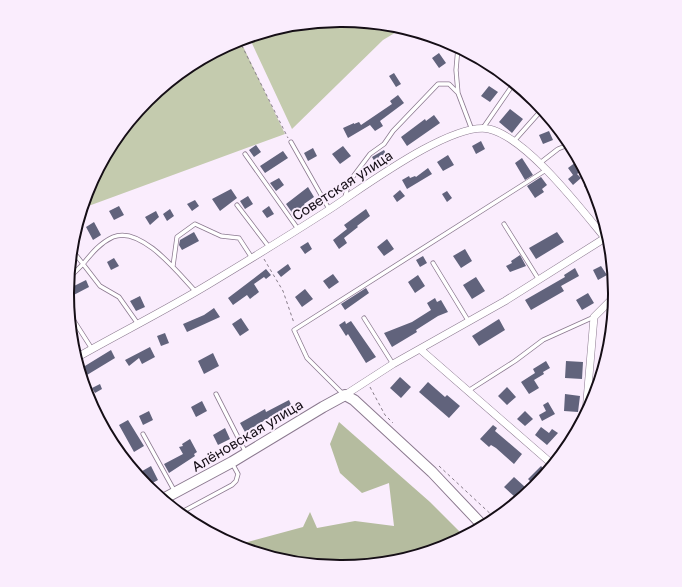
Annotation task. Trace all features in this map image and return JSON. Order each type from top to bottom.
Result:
[{"type":"street","name":"Советская улица","points":[[82,354],[196,292],[329,210],[401,162],[440,141],[472,130],[489,129],[513,142],[540,163],[574,200],[599,231]]},
{"type":"street","points":[[478,521],[409,450],[354,400],[345,395],[393,364],[421,350],[540,280],[602,240]]},
{"type":"street","points":[[588,394],[594,317],[607,304]]},
{"type":"street","points":[[421,350],[549,460]]},
{"type":"street","name":"Алёновская улица","points":[[168,496],[247,454],[345,395]]},
{"type":"lane","points":[[457,53],[456,70],[458,93],[472,130]]},
{"type":"lane","points":[[345,198],[349,182],[370,154],[384,144],[393,131],[438,84],[449,84],[458,93]]},
{"type":"lane","points":[[482,129],[510,88]]},
{"type":"lane","points":[[513,142],[538,114]]},
{"type":"lane","points":[[291,142],[329,210]]},
{"type":"lane","points":[[540,163],[558,149],[564,147]]},
{"type":"lane","points":[[245,154],[298,229]]},
{"type":"lane","points":[[345,395],[307,358],[294,330],[546,170]]},
{"type":"lane","points":[[237,205],[269,247]]},
{"type":"lane","points":[[173,266],[177,236],[195,224],[221,236],[239,238],[252,258]]},
{"type":"lane","points":[[504,224],[540,280]]},
{"type":"lane","points":[[76,271],[100,245],[114,236],[125,236],[136,238],[152,248],[173,266],[196,292]]},
{"type":"lane","points":[[77,257],[100,286],[119,297],[138,324]]},
{"type":"lane","points":[[433,263],[469,322]]},
{"type":"lane","points":[[468,391],[515,361],[543,340],[594,317]]},
{"type":"lane","points":[[364,318],[393,364]]},
{"type":"lane","points":[[77,325],[92,349]]},
{"type":"lane","points":[[216,394],[247,454]]},
{"type":"lane","points":[[143,434],[175,493]]},
{"type":"lane","points":[[187,510],[232,486],[236,482],[238,474],[232,462]]},
{"type":"path","points":[[242,46],[291,142]]},
{"type":"path","points":[[260,253],[283,291],[293,318],[294,330]]},
{"type":"path","points":[[366,382],[385,415],[394,424]]},
{"type":"path","points":[[436,464],[490,514]]},
{"type":"green space","points":[[341,27],[376,29],[395,33],[383,40],[292,129],[251,42],[272,36],[306,29]]},
{"type":"green space","points":[[243,46],[285,134],[90,205],[102,176],[119,145],[153,105],[165,93],[193,72],[223,54]]},
{"type":"green space","points":[[339,422],[430,502],[460,532],[427,546],[393,555],[376,558],[341,560],[306,558],[289,555],[246,543],[303,527],[310,512],[317,528],[355,521],[394,526],[389,483],[362,493],[340,473],[330,444]]},
{"type":"building","points":[[439,53],[446,63],[439,68],[432,58]]},
{"type":"building","points":[[394,73],[401,84],[396,87],[389,76]]},
{"type":"building","points":[[489,86],[498,92],[490,102],[481,96]]},
{"type":"building","points":[[398,95],[404,103],[380,121],[383,126],[375,131],[370,125],[348,138],[343,128],[359,122],[361,125],[392,104],[390,101]]},
{"type":"building","points":[[510,109],[523,119],[512,133],[499,122]]},
{"type":"building","points":[[434,115],[440,123],[407,146],[401,137],[425,119],[426,121]]},
{"type":"building","points":[[549,131],[553,140],[543,144],[539,135]]},
{"type":"building","points":[[481,141],[485,149],[476,154],[472,146]]},
{"type":"building","points":[[256,145],[261,152],[254,157],[249,150]]},
{"type":"building","points":[[343,146],[351,156],[340,164],[332,154]]},
{"type":"building","points":[[313,148],[317,156],[308,161],[304,153]]},
{"type":"building","points":[[384,150],[390,161],[378,168],[372,157]]},
{"type":"building","points":[[283,151],[288,158],[265,173],[260,166]]},
{"type":"building","points":[[448,155],[454,165],[443,171],[437,162]]},
{"type":"building","points":[[522,158],[533,175],[525,180],[515,163]]},
{"type":"building","points":[[574,164],[578,173],[577,174],[581,178],[573,185],[568,179],[573,175],[568,168]]},
{"type":"building","points":[[428,168],[432,174],[407,189],[402,180],[409,176],[410,178],[416,177]]},
{"type":"building","points":[[541,177],[547,185],[542,189],[544,192],[535,198],[527,186]]},
{"type":"building","points":[[279,178],[284,185],[276,191],[270,183]]},
{"type":"building","points":[[308,187],[314,197],[304,204],[305,206],[293,214],[286,204]]},
{"type":"building","points":[[231,189],[237,198],[220,211],[212,199]]},
{"type":"building","points":[[400,190],[405,196],[397,202],[393,196]]},
{"type":"building","points":[[447,191],[452,198],[447,202],[442,194]]},
{"type":"building","points":[[248,196],[253,204],[245,209],[240,201]]},
{"type":"building","points":[[195,200],[199,206],[192,211],[187,204]]},
{"type":"building","points":[[119,206],[124,215],[114,220],[109,211]]},
{"type":"building","points":[[269,206],[274,214],[267,218],[262,211]]},
{"type":"building","points":[[170,209],[174,216],[167,221],[163,214]]},
{"type":"building","points":[[366,209],[370,216],[344,238],[347,243],[339,249],[333,240],[347,229],[344,225]]},
{"type":"building","points":[[156,211],[159,217],[150,225],[145,217]]},
{"type":"building","points":[[94,222],[101,235],[93,240],[86,227]]},
{"type":"building","points":[[194,232],[199,241],[182,250],[179,245],[180,240]]},
{"type":"building","points":[[557,232],[564,242],[536,259],[529,248]]},
{"type":"building","points":[[387,239],[394,249],[384,256],[377,247]]},
{"type":"building","points":[[308,242],[312,249],[305,254],[300,247]]},
{"type":"building","points":[[465,249],[472,261],[461,268],[453,256]]},
{"type":"building","points":[[520,255],[526,266],[510,272],[506,266],[512,263],[511,261]]},
{"type":"building","points":[[423,256],[427,263],[420,267],[416,260]]},
{"type":"building","points":[[114,258],[119,266],[111,270],[107,262]]},
{"type":"building","points":[[288,264],[291,269],[281,277],[277,272]]},
{"type":"building","points":[[601,266],[607,275],[598,280],[593,270]]},
{"type":"building","points":[[575,268],[579,276],[561,286],[564,291],[531,310],[525,300],[565,277],[564,275]]},
{"type":"building","points":[[266,269],[271,275],[266,279],[264,277],[254,284],[259,292],[250,299],[247,295],[233,305],[228,298]]},
{"type":"building","points":[[333,274],[339,282],[329,289],[323,281]]},
{"type":"building","points":[[418,275],[425,286],[415,293],[408,282]]},
{"type":"building","points":[[476,277],[485,291],[472,299],[463,285]]},
{"type":"building","points":[[86,280],[89,287],[74,295],[74,286]]},
{"type":"building","points":[[366,288],[369,293],[345,310],[341,304]]},
{"type":"building","points":[[305,289],[313,299],[302,307],[295,297]]},
{"type":"building","points":[[588,293],[594,303],[582,310],[576,300]]},
{"type":"building","points":[[140,296],[145,307],[136,311],[130,301]]},
{"type":"building","points":[[435,298],[437,302],[441,300],[448,312],[438,316],[416,330],[417,332],[392,347],[384,333],[412,322],[431,310],[427,303]]},
{"type":"building","points":[[214,308],[220,317],[187,332],[183,324],[204,315]]},
{"type":"building","points":[[241,318],[249,330],[240,336],[232,324]]},
{"type":"building","points":[[499,319],[505,330],[479,346],[472,336]]},
{"type":"building","points":[[345,321],[346,324],[351,321],[376,357],[366,363],[348,334],[346,336],[339,325]]},
{"type":"building","points":[[165,333],[169,343],[161,346],[157,336]]},
{"type":"building","points":[[150,347],[155,357],[142,364],[139,358],[129,366],[125,360]]},
{"type":"building","points":[[111,350],[115,358],[88,375],[85,366]]},
{"type":"building","points":[[213,353],[219,366],[204,374],[198,361]]},
{"type":"building","points":[[546,361],[550,368],[534,380],[539,388],[529,394],[521,382],[535,373],[533,369]]},
{"type":"building","points":[[566,361],[583,362],[582,379],[565,378]]},
{"type":"building","points":[[400,377],[411,387],[401,398],[390,388]]},
{"type":"building","points":[[428,382],[445,397],[447,395],[460,406],[449,418],[419,392]]},
{"type":"building","points":[[100,384],[102,389],[95,393],[92,388]]},
{"type":"building","points":[[507,387],[516,397],[507,405],[498,396]]},
{"type":"building","points":[[565,394],[580,396],[578,412],[564,411]]},
{"type":"building","points":[[289,400],[293,409],[278,416],[277,413],[245,432],[240,423],[265,409],[266,412]]},
{"type":"building","points":[[202,401],[207,411],[196,417],[191,407]]},
{"type":"building","points":[[548,402],[555,414],[542,421],[539,415],[546,411],[543,405]]},
{"type":"building","points":[[149,411],[153,420],[143,425],[139,416]]},
{"type":"building","points":[[525,411],[533,419],[525,426],[517,419]]},
{"type":"building","points":[[128,420],[144,446],[134,452],[119,425]]},
{"type":"building","points":[[493,425],[497,428],[495,431],[522,454],[514,464],[496,448],[491,445],[489,447],[480,439]]},
{"type":"building","points":[[541,427],[549,433],[552,429],[558,433],[547,445],[535,435]]},
{"type":"building","points":[[225,428],[230,439],[218,445],[213,435]]},
{"type":"building","points":[[190,439],[197,452],[194,454],[195,456],[169,473],[164,464],[183,454],[179,447],[183,446],[182,444]]},
{"type":"building","points":[[151,466],[158,480],[153,482],[143,471]]},
{"type":"building","points":[[541,466],[542,467],[530,481],[528,479]]},
{"type":"building","points":[[514,477],[524,487],[514,496],[504,487]]}]
